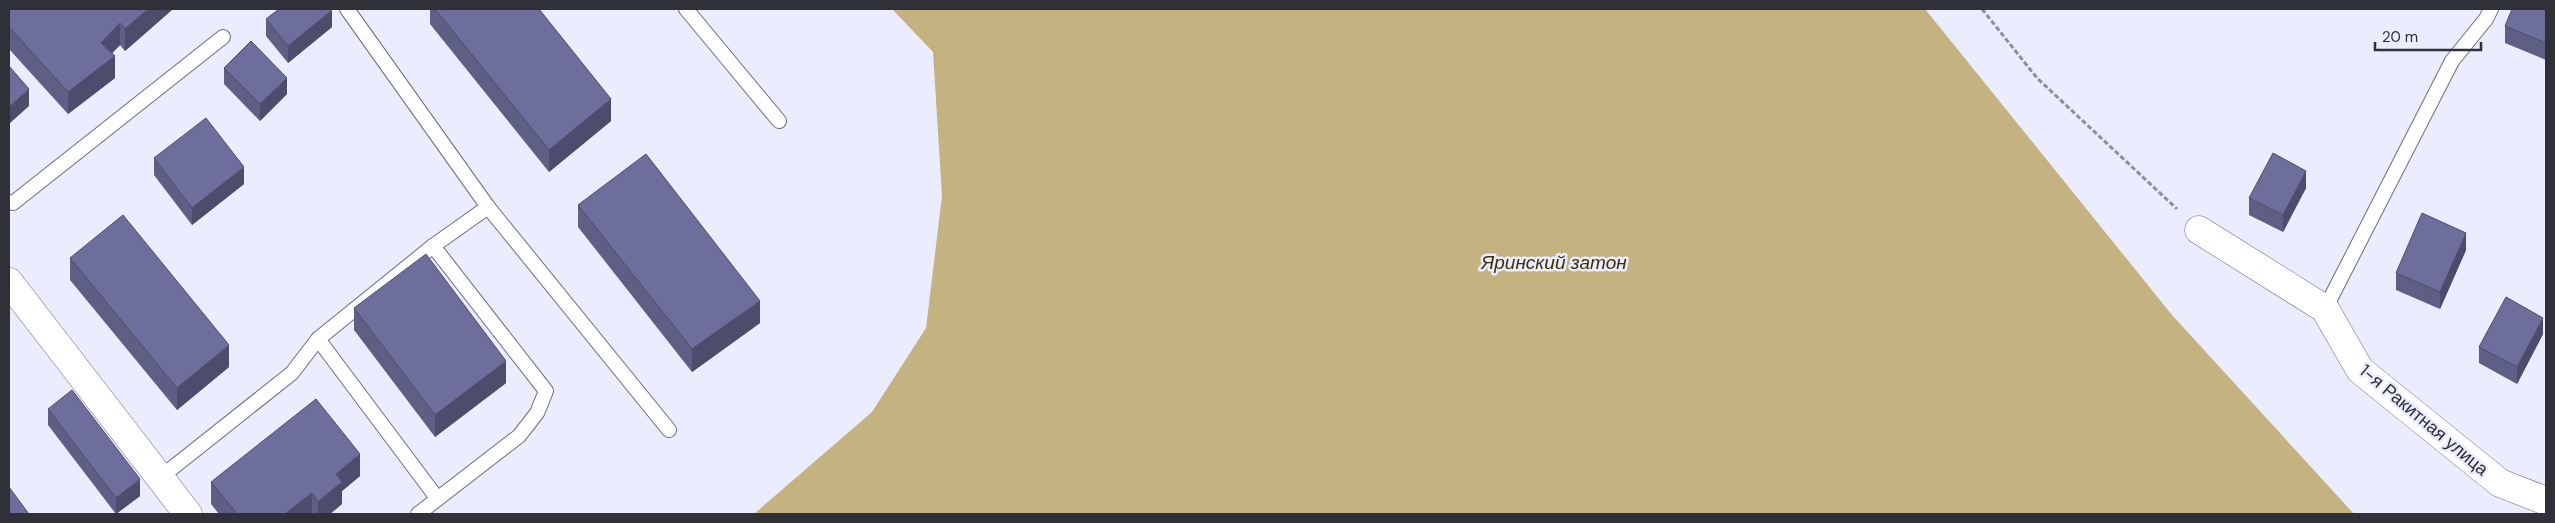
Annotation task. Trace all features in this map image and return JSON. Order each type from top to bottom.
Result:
[{"type":"street","name":"1-я Ракитная улица","points":[[2199,230],[2324,309],[2360,370],[2500,483],[2546,502]]},
{"type":"street","points":[[9,282],[188,514]]},
{"type":"lane","points":[[347,9],[488,206],[669,430]]},
{"type":"lane","points":[[686,9],[779,121]]},
{"type":"lane","points":[[2324,309],[2452,61],[2486,19],[2491,9]]},
{"type":"lane","points":[[9,202],[13,203],[223,37]]},
{"type":"lane","points":[[161,477],[292,374],[318,339],[433,246],[488,206]]},
{"type":"lane","points":[[418,514],[520,436],[537,413],[546,391],[433,246]]},
{"type":"lane","points":[[318,339],[437,498]]},
{"type":"path","points":[[1982,9],[2037,78],[2199,230]]},
{"type":"water","name":"Яринский затон","points":[[892,9],[1925,9],[2172,315],[2354,514],[754,514],[872,412],[926,328],[942,196],[933,52]]},
{"type":"building","points":[[9,9],[148,9],[125,29],[120,23],[101,43],[115,56],[68,92],[9,27]]},
{"type":"building","points":[[279,9],[332,10],[288,46],[266,19]]},
{"type":"building","points":[[435,9],[539,9],[611,99],[549,150]]},
{"type":"building","points":[[2512,9],[2546,9],[2546,43],[2505,26]]},
{"type":"building","points":[[251,41],[287,78],[260,104],[224,68]]},
{"type":"building","points":[[9,66],[29,89],[9,107]]},
{"type":"building","points":[[206,118],[244,167],[192,208],[154,158]]},
{"type":"building","points":[[2273,153],[2306,171],[2283,215],[2249,198]]},
{"type":"building","points":[[646,154],[760,301],[692,349],[578,205]]},
{"type":"building","points":[[2422,213],[2466,233],[2440,292],[2396,273]]},
{"type":"building","points":[[123,215],[229,345],[177,388],[70,258]]},
{"type":"building","points":[[426,254],[506,361],[435,415],[354,308]]},
{"type":"building","points":[[2506,297],[2543,318],[2517,367],[2479,347]]},
{"type":"building","points":[[72,390],[140,479],[116,498],[48,409]]},
{"type":"building","points":[[316,399],[360,454],[336,474],[342,482],[318,502],[312,493],[285,514],[237,514],[211,482]]},
{"type":"building","points":[[9,487],[29,514],[9,514]]}]
